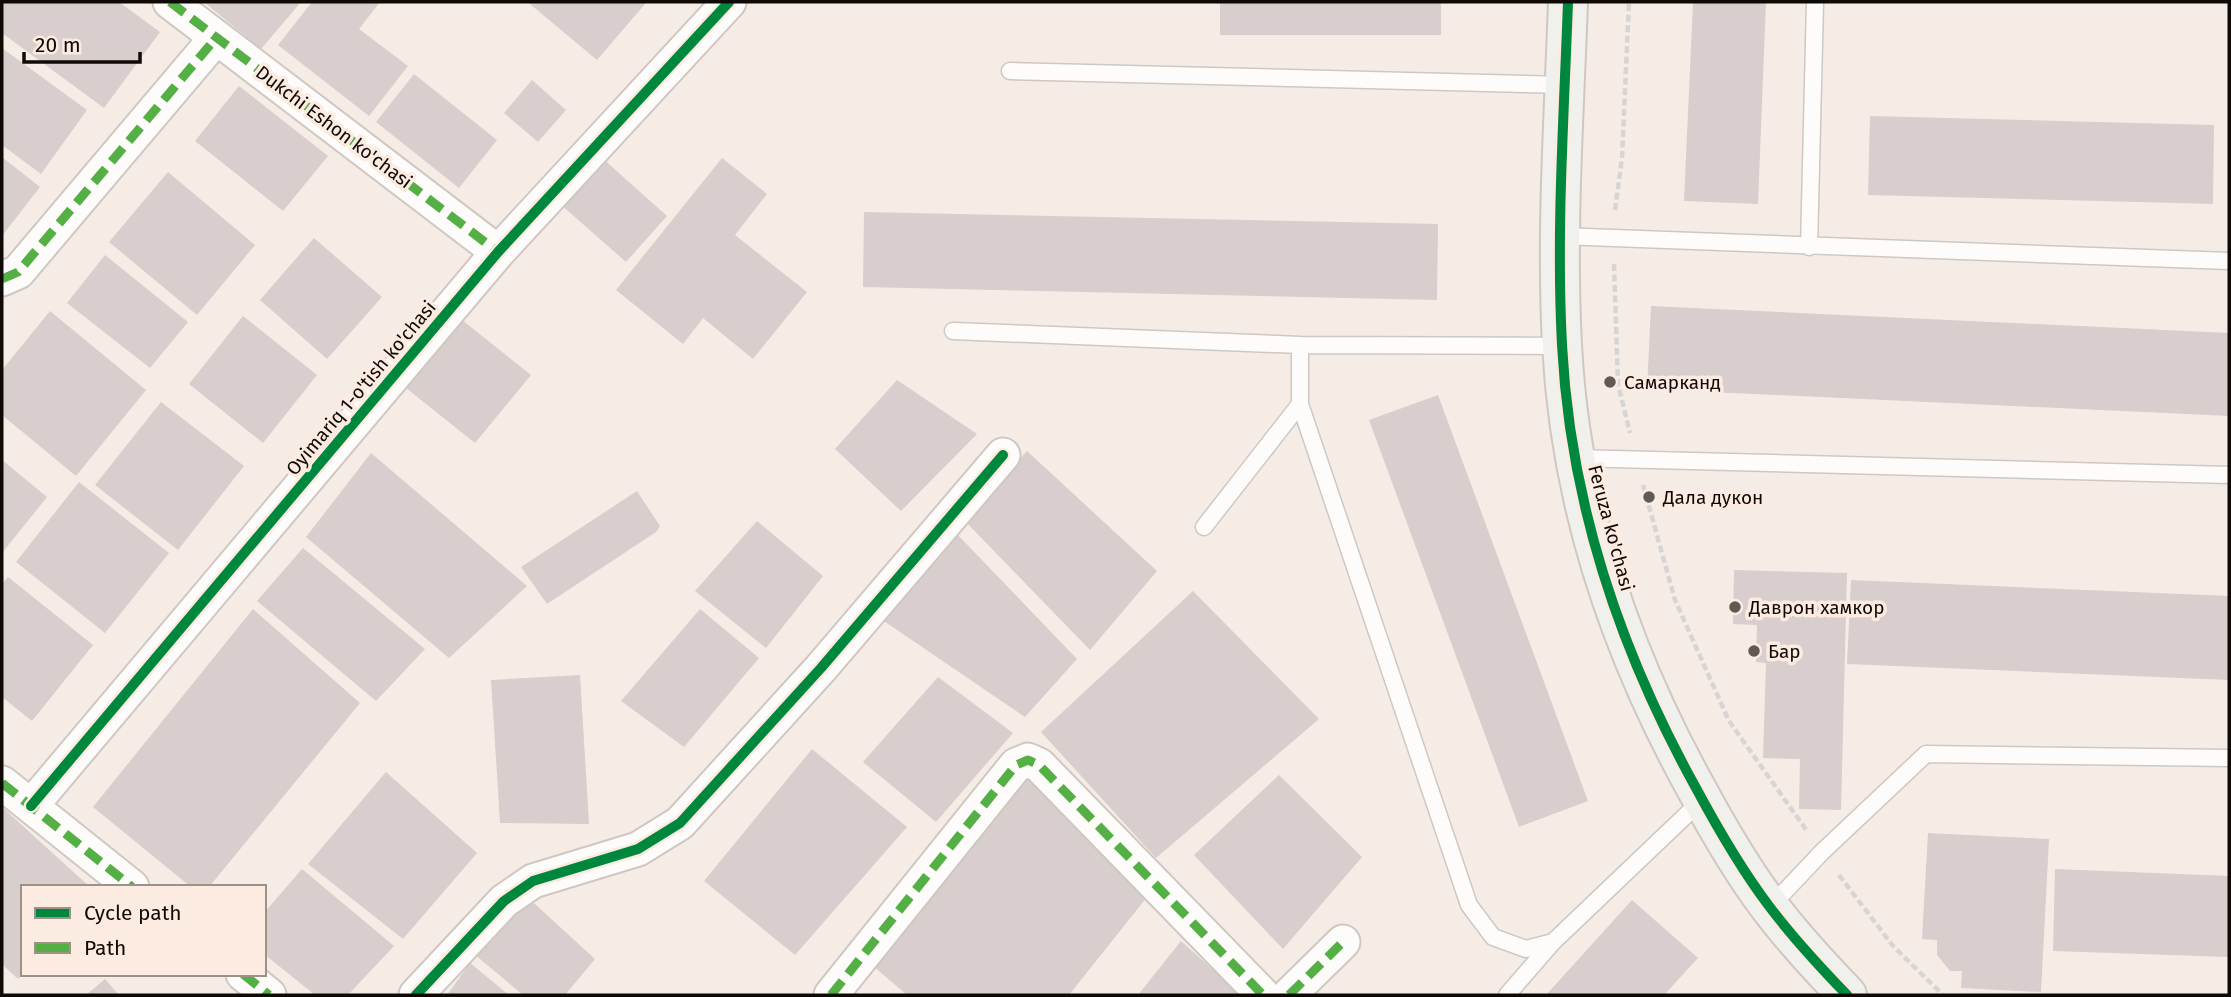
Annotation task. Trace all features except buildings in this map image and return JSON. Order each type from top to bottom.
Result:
[{"type":"street","name":"Dukchi Eshon ko'chasi","points":[[170,2],[498,252]]},
{"type":"street","name":"Oyimariq 1-o'tish ko'chasi","points":[[31,806],[498,252],[729,2]]},
{"type":"street","name":"Feruza ko'chasi","points":[[1568,2],[1560,236],[1562,346],[1575,458],[1593,546],[1623,633],[1659,719],[1702,800],[1734,855],[1770,907],[1847,995]]},
{"type":"street","points":[[2,279],[18,272],[216,37]]},
{"type":"street","points":[[416,995],[504,901],[533,881],[638,849],[680,823],[821,668],[1003,455]]},
{"type":"street","points":[[831,995],[1016,765],[1028,760],[1039,765],[1263,995]]},
{"type":"street","points":[[2,783],[130,885]]},
{"type":"street","points":[[1289,995],[1343,942]]},
{"type":"street","points":[[245,976],[269,995]]},
{"type":"lane","points":[[1809,247],[1815,2]]},
{"type":"lane","points":[[1010,71],[1565,85]]},
{"type":"lane","points":[[1560,236],[2229,261]]},
{"type":"lane","points":[[953,331],[1300,345],[1562,346]]},
{"type":"lane","points":[[1300,345],[1300,404],[1469,905],[1493,937],[1525,949],[1553,942]]},
{"type":"lane","points":[[1204,527],[1300,404]]},
{"type":"lane","points":[[1575,458],[2229,475]]},
{"type":"lane","points":[[1770,907],[1822,852],[1926,754],[2229,758]]},
{"type":"lane","points":[[1507,995],[1553,942],[1702,800]]},
{"type":"path","points":[[1629,2],[1622,158],[1612,238],[1618,384],[1675,600],[1729,721],[1893,946],[1943,995]]},
{"type":"marked path","points":[[170,2],[498,252]]},
{"type":"marked path","points":[[2,279],[18,272],[216,38]]},
{"type":"marked path","points":[[831,995],[1016,765],[1028,760],[1039,765],[1263,995]]},
{"type":"marked path","points":[[2,783],[130,885]]},
{"type":"marked path","points":[[1289,995],[1343,942]]},
{"type":"marked path","points":[[245,976],[269,995]]},
{"type":"cycle path","points":[[31,806],[498,252],[729,2]]},
{"type":"cycle path","points":[[1568,2],[1560,216],[1560,302],[1567,403],[1588,518],[1622,629],[1644,683],[1696,788],[1721,834],[1778,918],[1847,995]]},
{"type":"cycle path","points":[[416,995],[504,901],[533,881],[638,849],[680,823],[821,668],[1003,455]]},
{"type":"place","name":"Самарканд","points":[[1610,382]]},
{"type":"place","name":"Дала дукон","points":[[1649,497]]},
{"type":"place","name":"Даврон хамкор","points":[[1735,607]]},
{"type":"place","name":"Бар","points":[[1754,651]]}]
